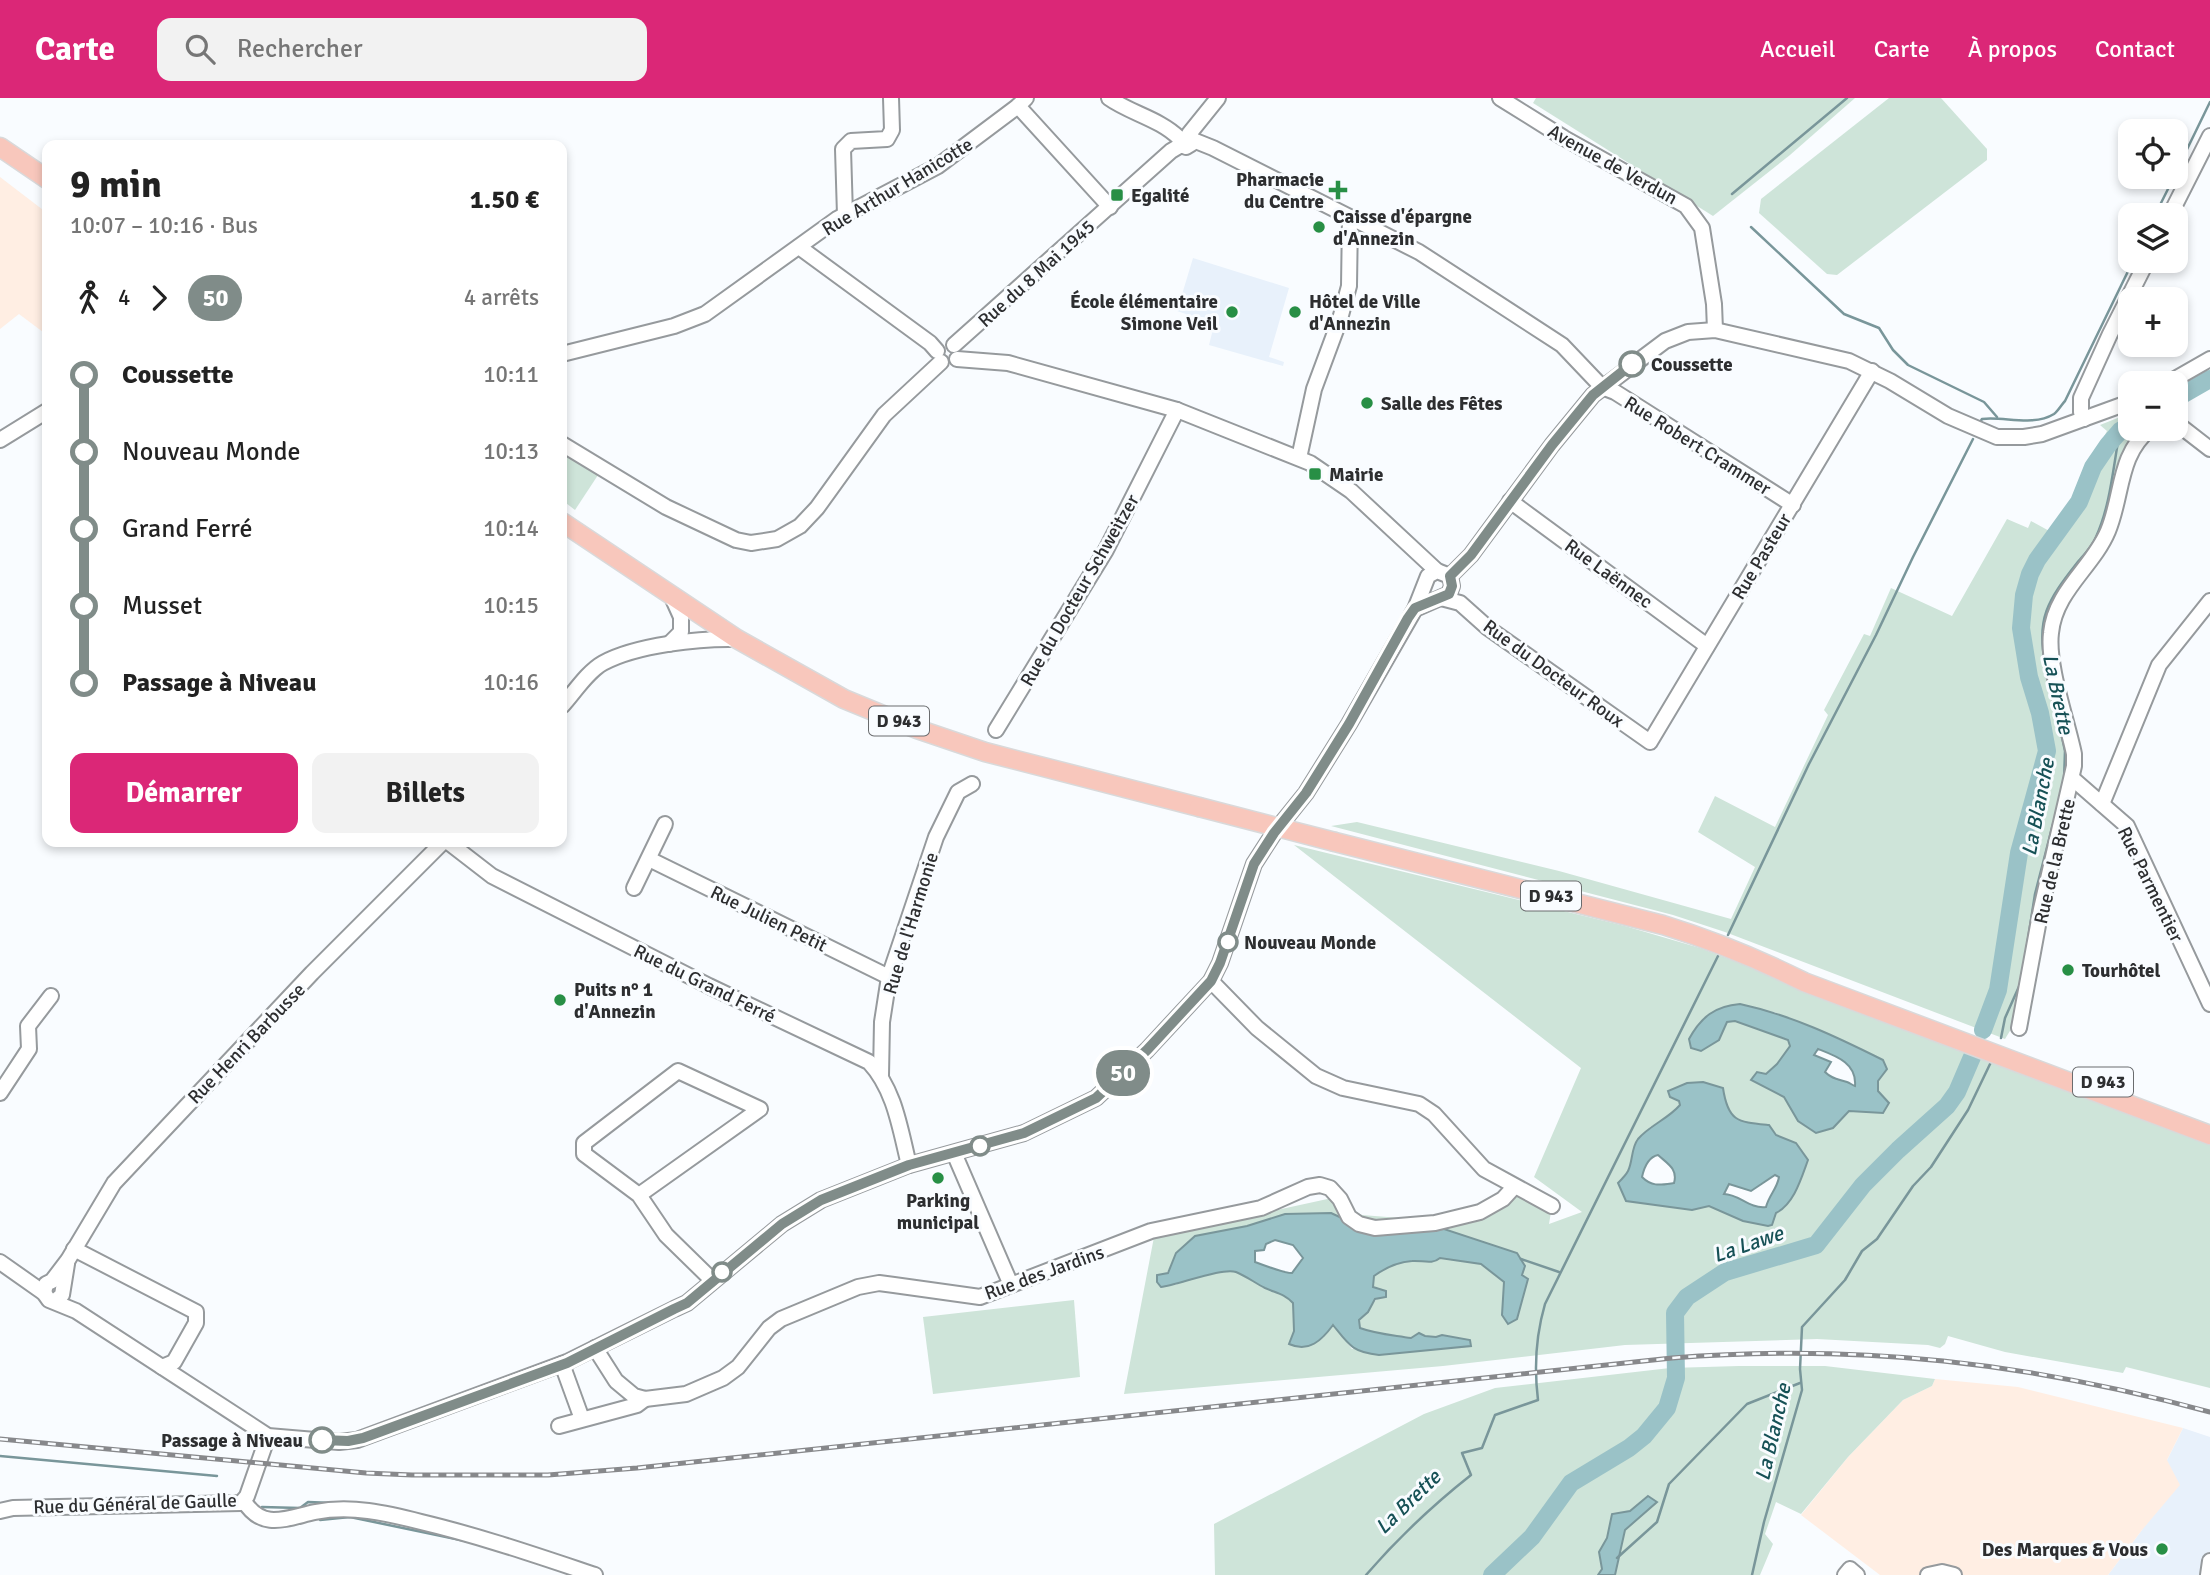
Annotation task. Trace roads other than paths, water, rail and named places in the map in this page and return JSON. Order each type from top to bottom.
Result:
[{"type":"main road","points":[[0,147],[42,176]]},
{"type":"main road","name":"D 943","points":[[567,525],[737,639],[844,699],[917,729],[985,752],[1663,925],[1763,962],[1806,974],[2210,1124]]},
{"type":"main road","name":"D 943","points":[[1763,962],[1804,982],[2210,1135]]},
{"type":"street","points":[[845,215],[843,149],[851,141],[887,139],[892,130],[891,98]]},
{"type":"street","name":"Rue Robert Crammer","points":[[1109,98],[1123,108],[1185,139],[1321,202],[1419,252],[1562,345],[1602,387],[1615,392],[1793,505]]},
{"type":"street","name":"Rue du 8 Mai 1945","points":[[956,352],[1185,139],[1217,98]]},
{"type":"street","name":"Avenue de Verdun","points":[[1500,98],[1564,138],[1686,206],[1702,229],[1714,304],[1715,330]]},
{"type":"street","points":[[1022,102],[1110,207]]},
{"type":"street","name":"Rue Arthur Hanicotte","points":[[567,353],[674,326],[705,314],[845,215],[938,166],[1022,102]]},
{"type":"street","points":[[2176,203],[2210,136]]},
{"type":"street","points":[[567,447],[666,506],[736,540],[751,543],[777,539],[800,526],[817,508],[884,415],[939,357],[944,344],[956,352],[1008,363],[1177,410],[1299,458],[1314,389],[1349,286],[1350,218]]},
{"type":"street","points":[[799,247],[930,343],[939,357]]},
{"type":"street","points":[[2084,419],[2081,398],[2141,273]]},
{"type":"street","points":[[0,1262],[23,1277],[54,1290],[76,1311],[268,1436],[339,1442],[357,1440],[562,1364],[687,1303],[800,1211],[821,1200],[909,1165],[1024,1133],[1096,1098],[1147,1050],[1211,981],[1224,953],[1254,864],[1274,833],[1306,793],[1415,608],[1438,580],[1471,555],[1559,437],[1602,387],[1665,341],[1688,332],[1715,330],[1836,357],[1872,371],[1948,416],[1997,437],[2024,437],[2042,433],[2118,406]]},
{"type":"street","points":[[2188,372],[2210,359]]},
{"type":"street","name":"Rue Pasteur","points":[[1650,742],[1872,371]]},
{"type":"street","name":"Rue du Docteur Schweitzer","points":[[996,730],[1106,550],[1177,410]]},
{"type":"street","points":[[0,440],[42,414]]},
{"type":"street","points":[[26,425],[42,422]]},
{"type":"street","points":[[2188,432],[2210,449]]},
{"type":"street","name":"Rue de la Brette","points":[[2019,1028],[2041,909],[2073,779],[2074,754],[2052,659],[2051,631],[2064,596],[2109,530],[2125,464],[2137,441]]},
{"type":"street","name":"Rue du Docteur Roux","points":[[1299,458],[1321,468],[1351,491],[1417,554],[1460,603],[1488,628],[1650,742]]},
{"type":"street","name":"Rue Laënnec","points":[[1510,501],[1707,646]]},
{"type":"street","points":[[1415,608],[1449,594],[1438,580]]},
{"type":"street","points":[[1438,580],[1428,594],[1439,599]]},
{"type":"street","points":[[667,645],[681,632],[681,617],[672,597]]},
{"type":"street","name":"Rue du Docteur Roux","points":[[1439,599],[1460,603]]},
{"type":"street","points":[[2102,804],[2160,665],[2210,601]]},
{"type":"street","points":[[567,700],[590,674],[613,659],[699,639],[737,639]]},
{"type":"street","name":"Rue Parmentier","points":[[2073,779],[2127,826],[2210,1004]]},
{"type":"street","name":"Rue de l'Harmonie","points":[[881,1075],[882,1022],[889,977],[936,837],[958,792],[972,784]]},
{"type":"street","points":[[634,888],[665,824]]},
{"type":"street","name":"Rue Henri Barbusse","points":[[54,1290],[71,1254],[114,1183],[312,973],[441,847]]},
{"type":"street","name":"Rue du Grand Ferré","points":[[453,847],[492,876],[709,986],[869,1062],[881,1075]]},
{"type":"street","name":"Rue Julien Petit","points":[[649,859],[889,977]]},
{"type":"street","points":[[2196,975],[2210,968]]},
{"type":"street","points":[[1211,981],[1257,1028],[1316,1076],[1343,1088],[1419,1104],[1434,1114],[1484,1169],[1552,1206]]},
{"type":"street","points":[[0,1093],[29,1049],[28,1026],[51,996]]},
{"type":"street","points":[[639,1195],[760,1109],[678,1070],[584,1143],[584,1154],[639,1195],[666,1235],[712,1280]]},
{"type":"street","points":[[881,1075],[890,1092],[909,1165]]},
{"type":"street","points":[[954,1153],[1011,1285]]},
{"type":"street","name":"Rue des Jardins","points":[[559,1426],[637,1405],[645,1399],[686,1394],[723,1378],[738,1367],[769,1328],[781,1319],[858,1287],[887,1284],[980,1297],[1151,1231],[1261,1208],[1308,1187],[1320,1185],[1330,1188],[1340,1199],[1349,1217],[1359,1224],[1375,1228],[1435,1223],[1480,1212],[1503,1199],[1514,1187]]},
{"type":"street","points":[[71,1254],[197,1312],[197,1323],[174,1362],[162,1367]]},
{"type":"street","points":[[595,1348],[624,1390],[645,1399]]},
{"type":"street","points":[[562,1364],[582,1419]]},
{"type":"street","name":"Rue du Général de Gaulle","points":[[0,1511],[13,1508],[239,1503],[247,1496],[268,1436]]},
{"type":"street","points":[[244,1501],[257,1516],[274,1520],[333,1509],[393,1508],[417,1511]]},
{"type":"street","points":[[360,1510],[456,1531],[595,1575]]},
{"type":"street","points":[[2208,1575],[2210,1561]]},
{"type":"street","points":[[1845,1575],[1850,1569],[1857,1575]]},
{"type":"street","points":[[1928,1575],[1942,1572],[1954,1575]]},
{"type":"water","points":[[1740,1004],[1796,1020],[1883,1060],[1887,1069],[1878,1081],[1878,1091],[1889,1103],[1883,1113],[1849,1111],[1833,1128],[1816,1133],[1798,1121],[1784,1097],[1751,1080],[1757,1072],[1766,1074],[1777,1064],[1790,1046],[1788,1040],[1735,1021],[1727,1022],[1719,1040],[1701,1051],[1691,1048],[1689,1039],[1704,1019],[1723,1007]],"holes":[[[1818,1049],[1849,1066],[1855,1078],[1855,1086],[1825,1072],[1831,1062],[1814,1055]]]},
{"type":"water","points":[[1703,1082],[1723,1088],[1728,1108],[1736,1118],[1749,1123],[1769,1125],[1776,1135],[1796,1143],[1808,1160],[1796,1190],[1788,1204],[1776,1213],[1772,1225],[1743,1221],[1709,1206],[1692,1210],[1626,1201],[1618,1183],[1628,1171],[1638,1139],[1680,1105],[1679,1101],[1670,1097],[1668,1091],[1687,1083]],"holes":[[[1658,1155],[1673,1170],[1674,1183],[1653,1184],[1642,1177],[1649,1160]],[[1775,1175],[1779,1177],[1778,1181],[1766,1207],[1754,1206],[1724,1194],[1729,1184],[1751,1191]]]},
{"type":"water","points":[[1331,1213],[1372,1232],[1409,1233],[1435,1226],[1517,1253],[1525,1266],[1522,1275],[1528,1279],[1517,1319],[1508,1324],[1502,1315],[1504,1282],[1481,1264],[1440,1258],[1430,1262],[1402,1263],[1374,1276],[1373,1287],[1386,1291],[1386,1297],[1375,1299],[1368,1312],[1359,1320],[1360,1328],[1411,1338],[1419,1333],[1436,1337],[1442,1335],[1470,1340],[1471,1346],[1370,1354],[1352,1346],[1333,1325],[1314,1344],[1296,1346],[1289,1344],[1294,1331],[1293,1303],[1236,1272],[1221,1272],[1161,1287],[1157,1282],[1157,1275],[1168,1273],[1176,1253],[1195,1236],[1247,1226],[1285,1214]],"holes":[[[1275,1240],[1293,1245],[1303,1258],[1292,1273],[1255,1262],[1255,1251],[1264,1250],[1266,1244]]]},
{"type":"water","points":[[1648,1496],[1657,1502],[1625,1530],[1615,1575],[1598,1575],[1602,1569],[1599,1552],[1607,1538],[1612,1514],[1630,1511]]},
{"type":"waterway","points":[[1732,194],[1847,98]]},
{"type":"waterway","points":[[2188,147],[2210,102]]},
{"type":"waterway","points":[[2161,203],[2168,189]]},
{"type":"waterway","points":[[1751,227],[1844,314],[1879,328],[1893,350],[1908,365],[1984,402],[1997,417]]},
{"type":"waterway","points":[[1979,424],[1982,419],[2028,421],[2046,418],[2055,413],[2065,401],[2127,273]]},
{"type":"waterway","name":"La Lawe","points":[[2188,392],[2210,379]]},
{"type":"waterway","name":"La Brette","points":[[1983,1030],[1998,990],[2019,853],[2047,751],[2040,713],[2029,677],[2021,628],[2024,595],[2037,560],[2079,502],[2093,467],[2118,433]]},
{"type":"waterway","points":[[1728,935],[1809,764],[1973,439]]},
{"type":"waterway","name":"La Blanche","points":[[2046,667],[2042,636],[2046,611],[2058,588],[2096,537],[2108,498],[2118,441]]},
{"type":"waterway","name":"La Blanche","points":[[2057,714],[2065,751],[2064,780]]},
{"type":"waterway","name":"La Blanche","points":[[2024,965],[2035,894],[2053,824]]},
{"type":"waterway","name":"La Brette","points":[[1366,1575],[1416,1522],[1471,1475],[1462,1453],[1482,1448],[1495,1415],[1538,1400],[1537,1352],[1545,1304],[1718,956]]},
{"type":"waterway","name":"La Blanche","points":[[2001,1038],[2005,1018],[2021,982]]},
{"type":"waterway","name":"La Lawe","points":[[1492,1575],[1532,1537],[1571,1483],[1629,1448],[1644,1436],[1667,1408],[1676,1378],[1675,1313],[1687,1297],[1725,1272],[1816,1245],[1863,1185],[1947,1106],[1957,1092],[1972,1057]]},
{"type":"waterway","name":"La Blanche","points":[[1752,1575],[1764,1522],[1802,1390],[1802,1327],[1845,1280],[1862,1251],[1877,1239],[1913,1186],[1931,1167],[1968,1110],[1991,1062]]},
{"type":"waterway","points":[[1521,1259],[1559,1272]]},
{"type":"waterway","points":[[1617,1558],[1657,1522],[1669,1484],[1747,1404],[1800,1383]]},
{"type":"waterway","points":[[0,1456],[217,1476]]},
{"type":"waterway","points":[[262,1507],[300,1508],[308,1502],[334,1503]]},
{"type":"waterway","points":[[320,1520],[350,1517],[470,1542]]},
{"type":"railway","points":[[0,1439],[366,1473],[548,1475],[637,1468],[1672,1358],[1810,1353],[1943,1361],[2010,1369],[2143,1395],[2210,1412]]},
{"type":"place","name":"Pharmacie du Centre","points":[[1338,190]]},
{"type":"place","name":"Egalité","points":[[1117,195]]},
{"type":"place","name":"Caisse d'épargne d'Annezin","points":[[1319,227]]},
{"type":"place","name":"École élémentaire Simone Veil","points":[[1232,312]]},
{"type":"place","name":"Hôtel de Ville d'Annezin","points":[[1295,312]]},
{"type":"place","name":"Coussette","points":[[1632,364]]},
{"type":"place","name":"Salle des Fêtes","points":[[1367,403]]},
{"type":"place","name":"Mairie","points":[[1315,474]]},
{"type":"place","name":"Nouveau Monde","points":[[1228,942]]},
{"type":"place","name":"Tourhôtel","points":[[2068,970]]},
{"type":"place","name":"Puits n° 1 d'Annezin","points":[[560,1000]]},
{"type":"place","name":"Parking municipal","points":[[938,1178]]},
{"type":"place","name":"Passage à Niveau","points":[[322,1440]]},
{"type":"place","name":"Des Marques & Vous","points":[[2162,1549]]}]
